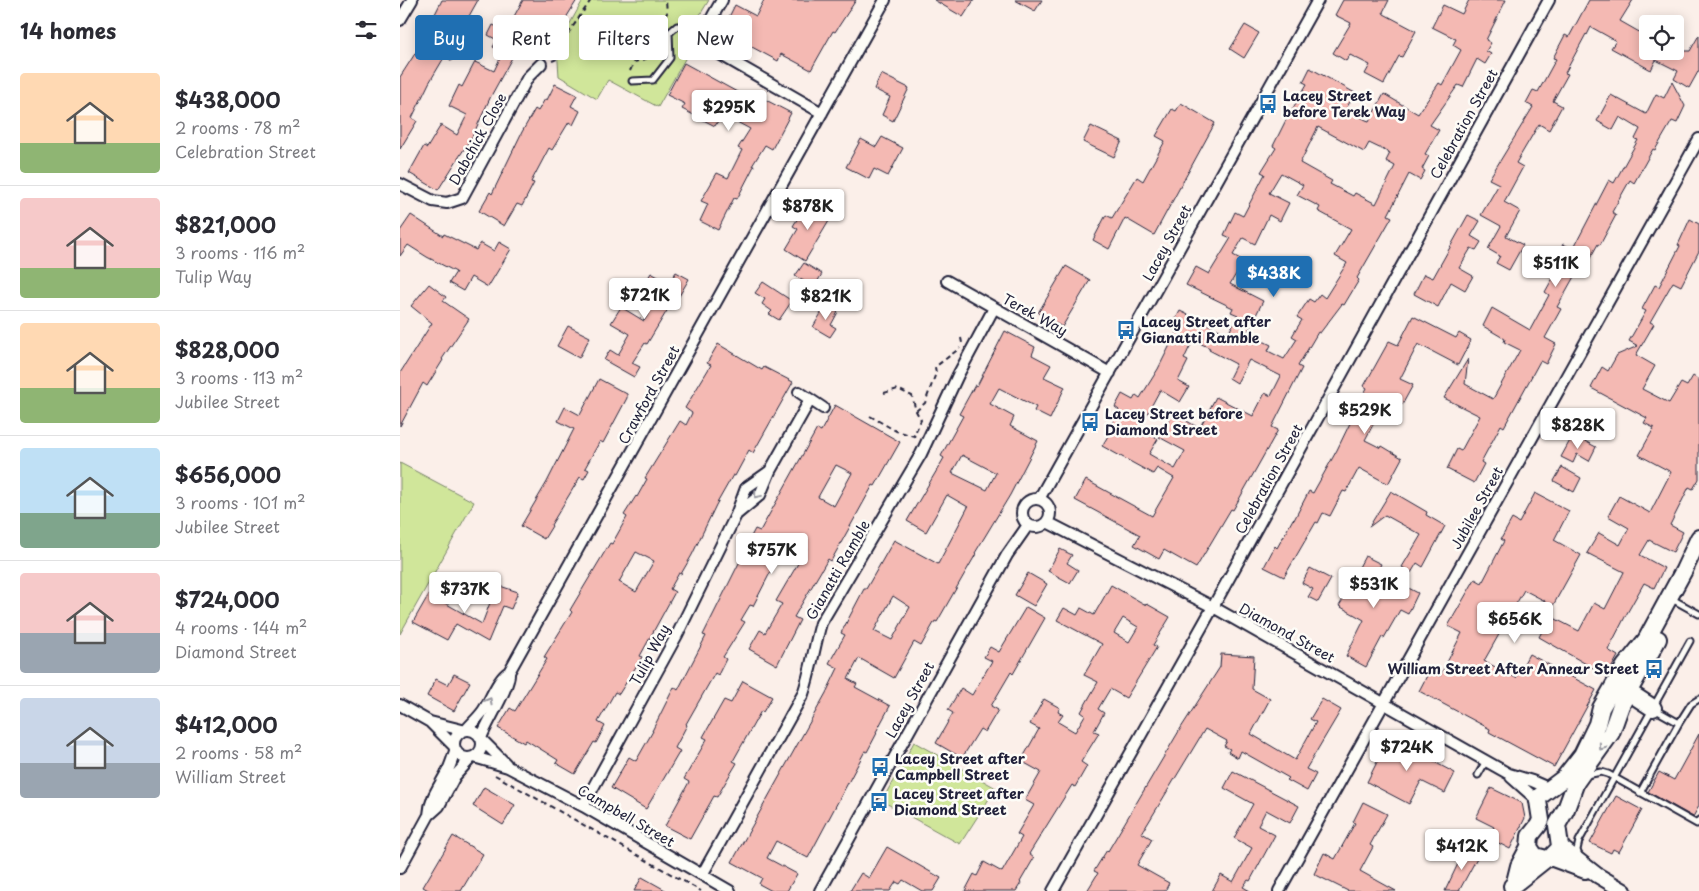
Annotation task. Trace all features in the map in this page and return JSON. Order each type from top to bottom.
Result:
[{"type":"main road","points":[[1512,887],[1552,854],[1557,825],[1568,804],[1572,791],[1579,777],[1612,733],[1632,697],[1699,538]]},
{"type":"main road","points":[[1512,887],[1519,866],[1529,847],[1530,836],[1541,820],[1546,793],[1566,776],[1582,755],[1591,737],[1601,708],[1630,660],[1699,565]]},
{"type":"main road","points":[[1630,660],[1624,680],[1632,697]]},
{"type":"main road","points":[[1591,737],[1602,723],[1617,694],[1632,697]]},
{"type":"main road","points":[[1546,793],[1563,794],[1568,804]]},
{"type":"main road","points":[[1529,847],[1536,856],[1552,854]]},
{"type":"street","points":[[400,20],[412,0]]},
{"type":"street","points":[[713,15],[722,0]]},
{"type":"street","name":"Crawford Street","points":[[464,730],[483,711],[501,681],[509,672],[885,0]]},
{"type":"street","name":"Lacey Street","points":[[1039,499],[1318,0]]},
{"type":"street","name":"Celebration Street","points":[[1053,891],[1213,608],[1549,0]]},
{"type":"street","points":[[730,60],[822,113]]},
{"type":"street","name":"Dabchick Close","points":[[400,184],[433,201],[447,203],[462,198],[528,77],[541,64]]},
{"type":"street","name":"Jubilee Street","points":[[1279,891],[1699,138]]},
{"type":"street","name":"Terek Way","points":[[947,281],[1110,373]]},
{"type":"street","name":"Gianatti Ramble","points":[[702,875],[802,694],[809,676],[821,623],[843,582],[904,483],[994,308]]},
{"type":"street","points":[[799,392],[823,408]]},
{"type":"street","name":"Tulip Way","points":[[583,806],[677,635],[736,515],[746,488],[770,470],[810,400]]},
{"type":"street","points":[[1039,499],[1048,504],[1050,512],[1047,522],[1042,526],[1034,527],[1028,525],[1022,518],[1022,511],[1024,504],[1030,500],[1039,499]]},
{"type":"street","name":"Diamond Street","points":[[1047,522],[1213,608],[1546,793]]},
{"type":"street","name":"Lacey Street","points":[[820,891],[1006,555],[1028,525]]},
{"type":"street","name":"Crawford Street","points":[[482,739],[488,720],[507,684],[510,676],[509,672]]},
{"type":"street","points":[[400,705],[430,722],[476,731],[482,739],[481,750],[455,776],[439,806],[429,816],[400,868]]},
{"type":"street","points":[[430,722],[462,757],[473,757]]},
{"type":"street","points":[[429,816],[432,798],[449,768],[455,748],[455,737],[464,730]]},
{"type":"street","name":"Campbell Street","points":[[482,739],[508,767]]},
{"type":"street","name":"Campbell Street","points":[[473,757],[508,767],[583,806],[730,891]]},
{"type":"street","name":"Diamond Street","points":[[1509,774],[1532,781],[1546,793]]},
{"type":"street","points":[[1552,854],[1582,862],[1598,875]]},
{"type":"street","points":[[1552,854],[1598,875],[1624,891]]},
{"type":"lane","points":[[632,81],[653,80],[670,58],[669,33],[678,26]]},
{"type":"lane","points":[[1674,600],[1699,614]]},
{"type":"lane","points":[[1582,862],[1577,850],[1579,841],[1614,778],[1632,697],[1690,641]]},
{"type":"lane","points":[[1632,697],[1679,723]]},
{"type":"lane","points":[[1640,793],[1679,723],[1691,704],[1699,699]]},
{"type":"lane","points":[[1478,775],[1486,761]]},
{"type":"lane","points":[[1579,777],[1601,772],[1608,774],[1697,824],[1699,820]]},
{"type":"path","points":[[541,64],[562,57],[561,44],[591,0]]},
{"type":"path","points":[[630,71],[634,62],[649,58],[659,41],[658,28],[667,13],[666,0]]},
{"type":"path","points":[[916,411],[925,402],[936,374],[935,367],[960,348],[962,345],[961,338]]},
{"type":"path","points":[[884,393],[898,389],[912,396],[916,411],[921,420],[914,435]]},
{"type":"path","points":[[870,416],[896,431],[914,435],[927,441]]},
{"type":"path","points":[[490,773],[701,891]]},
{"type":"green space","points":[[583,0],[709,0],[700,15],[678,15],[678,60],[684,60],[658,107],[608,80],[597,99],[559,76],[558,60],[569,60],[569,25]]},
{"type":"green space","points":[[400,463],[474,502],[400,634]]},
{"type":"green space","points":[[914,742],[996,788],[960,844],[882,801]]},
{"type":"building","points":[[442,0],[478,0],[470,15],[434,15]]},
{"type":"building","points":[[523,0],[577,0],[568,15],[515,15]]},
{"type":"building","points":[[764,0],[856,0],[835,32],[833,31],[811,70],[781,54],[778,61],[752,47],[752,15],[730,15],[735,5],[756,16]]},
{"type":"building","points":[[934,0],[974,0],[963,17]]},
{"type":"building","points":[[1015,0],[1042,0],[1035,11]]},
{"type":"building","points":[[1343,0],[1389,0],[1383,12],[1384,14],[1416,31],[1402,57],[1399,56],[1384,84],[1365,74],[1370,65],[1350,55],[1346,61],[1333,53],[1351,23],[1335,15]]},
{"type":"building","points":[[1469,0],[1506,0],[1486,40],[1491,43],[1486,51],[1491,54],[1485,64],[1477,59],[1463,87],[1458,85],[1430,125],[1439,130],[1425,154],[1429,156],[1422,169],[1425,171],[1420,180],[1409,174],[1388,215],[1392,217],[1357,278],[1359,280],[1344,305],[1342,304],[1320,333],[1318,332],[1298,366],[1302,368],[1272,427],[1278,430],[1233,510],[1231,509],[1196,568],[1164,550],[1159,559],[1134,545],[1140,535],[1075,500],[1086,480],[1152,516],[1174,478],[1157,468],[1153,474],[1102,446],[1111,431],[1108,430],[1119,410],[1115,407],[1122,394],[1133,400],[1136,395],[1140,398],[1158,369],[1177,331],[1171,328],[1180,311],[1228,334],[1238,315],[1231,312],[1233,308],[1186,285],[1196,267],[1209,274],[1231,238],[1224,235],[1235,212],[1243,216],[1265,174],[1261,172],[1276,148],[1273,146],[1307,84],[1303,82],[1310,68],[1355,93],[1346,109],[1366,120],[1369,121],[1384,94],[1418,114],[1439,83],[1442,85],[1461,50],[1453,45],[1456,39],[1432,27],[1443,5],[1462,14]],"holes":[[[1318,127],[1364,152],[1369,143],[1390,153],[1386,161],[1395,166],[1376,204],[1355,193],[1353,196],[1330,184],[1332,181],[1300,163]],[[1281,173],[1303,185],[1297,195],[1320,207],[1318,211],[1351,229],[1335,256],[1347,263],[1325,298],[1320,294],[1314,302],[1309,299],[1297,317],[1302,320],[1292,336],[1297,339],[1284,359],[1268,351],[1271,345],[1247,333],[1263,301],[1230,284],[1244,261],[1233,255],[1243,238],[1255,244],[1269,215],[1280,221],[1289,203],[1269,193]],[[1193,340],[1236,364],[1229,378],[1237,383],[1249,360],[1281,376],[1271,396],[1265,393],[1253,416],[1216,397],[1200,427],[1173,413],[1159,437],[1185,451],[1175,469],[1149,454],[1158,439],[1139,429],[1160,390],[1180,402],[1189,387],[1178,381],[1188,361],[1184,359]]]},
{"type":"building","points":[[1589,0],[1633,0],[1620,21],[1639,32],[1639,60],[1656,60],[1651,70],[1611,48],[1616,41],[1591,27],[1586,34],[1565,73],[1568,74],[1553,101],[1562,106],[1549,130],[1539,124],[1516,163],[1523,167],[1504,202],[1520,211],[1506,236],[1523,245],[1509,270],[1496,263],[1500,256],[1488,249],[1501,226],[1481,215],[1499,184],[1489,179],[1533,107],[1526,103],[1533,90],[1538,92],[1556,59],[1553,58],[1565,35],[1569,37]]},
{"type":"building","points":[[493,25],[493,38],[488,35]]},
{"type":"building","points":[[1245,25],[1259,33],[1244,58],[1230,49]]},
{"type":"building","points":[[1699,35],[1699,70],[1689,88],[1674,79],[1678,71],[1656,60],[1684,60],[1684,51],[1690,51]]},
{"type":"building","points":[[415,54],[415,60],[443,60],[412,118],[417,121],[400,149],[400,77]]},
{"type":"building","points":[[499,60],[511,60],[473,135],[438,190],[409,173],[424,146],[427,148],[441,125],[457,135],[467,115],[449,106],[459,85],[462,87],[475,62],[494,71]]},
{"type":"building","points":[[684,63],[759,104],[762,98],[791,113],[772,149],[765,145],[752,166],[754,166],[737,199],[734,198],[718,230],[700,221],[708,204],[701,201],[717,173],[728,178],[742,150],[738,148],[750,129],[722,114],[715,126],[682,109],[685,104],[667,95]]},
{"type":"building","points":[[881,74],[909,88],[893,121],[882,115],[890,97],[874,89]]},
{"type":"building","points":[[1672,82],[1685,106],[1677,123],[1672,121],[1655,150],[1653,149],[1634,183],[1630,180],[1612,212],[1616,215],[1600,245],[1598,244],[1580,276],[1576,273],[1557,307],[1561,309],[1545,338],[1556,344],[1546,364],[1540,361],[1504,427],[1501,425],[1481,462],[1484,464],[1474,483],[1447,469],[1457,449],[1461,451],[1480,416],[1444,398],[1468,359],[1465,384],[1493,399],[1520,350],[1504,342],[1505,339],[1483,326],[1492,308],[1530,330],[1549,295],[1545,292],[1564,258],[1558,255],[1563,244],[1573,249],[1609,180],[1614,183],[1638,140],[1635,139],[1640,129],[1620,117],[1613,130],[1597,121],[1611,95],[1646,114],[1656,94],[1664,98]]},
{"type":"building","points":[[555,84],[577,95],[571,106],[580,111],[573,125],[569,122],[552,150],[549,148],[531,182],[534,183],[522,206],[517,204],[504,226],[479,211],[490,192],[492,194],[535,109],[538,111],[545,99],[547,100]]},
{"type":"building","points":[[1181,103],[1215,123],[1154,235],[1125,218],[1109,249],[1093,240],[1106,215],[1112,218],[1137,177],[1143,181],[1165,141],[1156,136],[1172,109],[1176,111]]},
{"type":"building","points":[[1091,126],[1122,141],[1114,157],[1083,142]]},
{"type":"building","points":[[882,137],[903,148],[888,176],[874,169],[869,179],[846,167],[861,139],[876,147]]},
{"type":"building","points":[[808,202],[832,216],[805,261],[786,249],[798,229],[793,226]]},
{"type":"building","points":[[411,215],[443,236],[444,234],[476,250],[480,243],[494,251],[499,242],[511,249],[488,287],[471,277],[463,291],[449,283],[456,272],[408,245],[400,256],[400,231]]},
{"type":"building","points":[[1468,215],[1480,221],[1471,236],[1481,242],[1476,250],[1471,248],[1459,268],[1473,276],[1465,290],[1451,282],[1438,307],[1414,294],[1424,274],[1433,278]]},
{"type":"building","points":[[1690,219],[1699,224],[1699,251],[1681,286],[1673,282],[1650,322],[1654,324],[1636,355],[1655,366],[1642,389],[1669,403],[1681,383],[1687,386],[1693,376],[1699,380],[1699,479],[1693,489],[1689,487],[1670,525],[1683,532],[1673,552],[1649,540],[1640,555],[1664,568],[1654,588],[1644,583],[1626,615],[1608,650],[1618,656],[1607,676],[1539,637],[1550,616],[1579,631],[1594,603],[1605,609],[1624,572],[1587,553],[1599,533],[1620,545],[1629,528],[1608,516],[1619,496],[1650,513],[1671,472],[1639,455],[1654,428],[1644,423],[1647,418],[1591,388],[1602,367],[1608,371],[1617,355],[1638,346],[1629,341],[1646,311],[1642,309],[1655,285],[1659,287],[1680,246],[1678,245]]},
{"type":"building","points":[[804,263],[822,274],[814,287],[795,276]]},
{"type":"building","points":[[1066,266],[1090,280],[1062,327],[1038,313]]},
{"type":"building","points":[[676,272],[689,279],[671,310],[668,309],[647,344],[645,343],[632,363],[640,367],[634,377],[604,360],[610,350],[618,355],[630,334],[611,323],[621,307],[644,321],[655,302],[639,293],[651,273],[669,283]]},
{"type":"building","points":[[763,282],[792,301],[779,320],[769,314],[772,311],[762,304],[765,299],[755,293]]},
{"type":"building","points":[[429,284],[446,297],[443,301],[469,319],[442,359],[427,386],[423,383],[400,426],[400,373],[432,323],[411,306]]},
{"type":"building","points":[[826,305],[838,312],[831,325],[836,328],[830,337],[813,327]]},
{"type":"building","points":[[1413,316],[1456,338],[1459,333],[1471,340],[1458,365],[1418,344],[1400,379],[1413,385],[1402,405],[1387,398],[1365,440],[1381,448],[1382,446],[1402,458],[1388,484],[1359,468],[1346,492],[1343,491],[1330,516],[1323,513],[1318,523],[1316,522],[1284,577],[1264,567],[1275,546],[1277,548],[1294,520],[1309,491],[1313,493],[1337,450],[1352,419],[1350,419],[1367,388],[1364,386],[1389,341],[1398,345]]},
{"type":"building","points":[[568,326],[590,337],[579,358],[557,346]]},
{"type":"building","points":[[1005,331],[1035,347],[1032,355],[1051,365],[1044,377],[1065,387],[1050,419],[1034,411],[1036,407],[999,388],[990,404],[1014,417],[1010,426],[1038,441],[1010,495],[937,622],[935,621],[921,646],[914,642],[894,678],[859,658],[848,679],[857,684],[855,687],[890,706],[867,752],[865,751],[808,858],[776,841],[767,858],[797,874],[787,891],[772,891],[759,884],[762,878],[732,862],[826,693],[838,668],[829,663],[845,635],[841,633],[864,589],[866,589],[894,540],[938,564],[968,507],[947,495],[926,532],[907,521],[944,458],[941,456],[963,416],[959,414],[975,385],[977,386]],"holes":[[[962,455],[996,473],[987,490],[952,473]],[[893,596],[910,607],[892,640],[874,631]]]},
{"type":"building","points":[[718,344],[762,370],[764,367],[793,382],[753,453],[749,450],[716,505],[692,555],[670,589],[675,592],[640,656],[642,657],[619,694],[615,692],[598,722],[605,726],[575,774],[556,763],[558,760],[526,740],[524,743],[498,728],[510,708],[515,711],[547,659],[544,657],[572,612],[570,610],[610,543],[612,544],[627,517],[624,515],[637,497],[647,479],[645,478],[680,421],[686,425],[692,413],[685,408],[711,365],[707,363]],"holes":[[[636,552],[654,561],[636,592],[619,582]]]},
{"type":"building","points":[[599,379],[627,394],[627,398],[603,443],[600,441],[585,468],[589,470],[584,479],[580,477],[544,539],[521,526],[547,482],[574,429],[558,421],[565,407],[580,415]]},
{"type":"building","points":[[835,405],[900,442],[875,486],[873,485],[831,561],[828,559],[794,617],[800,620],[777,665],[749,649],[760,630],[765,633],[782,604],[776,601],[807,548],[788,538],[753,606],[750,605],[741,620],[745,622],[723,657],[726,659],[718,675],[715,673],[686,724],[675,748],[680,751],[646,809],[611,788],[629,757],[636,761],[674,687],[678,690],[706,636],[703,635],[755,529],[760,531],[817,429],[821,431]],"holes":[[[836,465],[852,473],[834,506],[818,497]]]},
{"type":"building","points":[[1573,435],[1596,447],[1589,461],[1577,454],[1573,463],[1561,457]]},
{"type":"building","points":[[1562,467],[1581,478],[1574,492],[1554,481]]},
{"type":"building","points":[[1391,491],[1427,512],[1426,515],[1445,526],[1423,567],[1417,563],[1411,573],[1402,567],[1421,535],[1385,515],[1369,527]]},
{"type":"building","points":[[1535,493],[1569,511],[1554,540],[1581,555],[1550,611],[1542,606],[1545,601],[1524,590],[1484,661],[1516,678],[1529,654],[1596,690],[1554,767],[1489,732],[1490,729],[1419,691],[1430,670],[1440,676],[1462,633],[1448,626],[1475,579],[1482,583],[1504,541],[1501,539],[1512,519],[1519,523]]},
{"type":"building","points":[[1060,549],[1072,555],[1067,563],[1078,570],[1070,583],[1048,571]]},
{"type":"building","points":[[1365,556],[1381,564],[1374,578],[1396,589],[1399,583],[1418,593],[1408,614],[1400,610],[1384,638],[1382,637],[1366,667],[1346,656],[1364,620],[1339,606],[1352,585],[1350,584]]},
{"type":"building","points":[[1310,568],[1331,579],[1318,602],[1308,597],[1313,589],[1302,583]]},
{"type":"building","points":[[1028,573],[1047,584],[1034,606],[1015,595]]},
{"type":"building","points":[[485,581],[518,592],[511,609],[503,606],[488,642],[456,624],[447,640],[413,622],[429,594],[482,624],[491,600],[480,596]]},
{"type":"building","points":[[1111,585],[1170,617],[1153,645],[1157,647],[1126,698],[1110,689],[1098,709],[1104,713],[1094,731],[1099,733],[1081,762],[1087,766],[1075,787],[1072,785],[1029,854],[1034,858],[1016,891],[965,891],[974,874],[977,876],[984,862],[1002,872],[1022,837],[1017,834],[1034,805],[1025,800],[1041,772],[1021,761],[1039,729],[1030,724],[1044,699],[1060,708],[1058,712],[1063,715],[1058,722],[1075,732],[1085,715],[1081,712],[1098,682],[1084,675],[1102,644],[1057,620],[1064,608],[1077,615],[1081,608],[1094,615]],"holes":[[[1123,618],[1138,627],[1129,642],[1114,633]]]},
{"type":"building","points":[[1026,607],[1045,618],[1013,674],[1011,672],[991,706],[998,710],[985,732],[980,729],[962,758],[936,743],[953,713],[948,710],[961,688],[972,695],[992,661],[984,657],[990,647],[999,652]]},
{"type":"building","points":[[1221,654],[1254,656],[1252,689],[1270,699],[1251,734],[1295,760],[1316,722],[1310,719],[1322,699],[1341,710],[1306,769],[1316,774],[1307,791],[1287,780],[1289,778],[1241,751],[1238,758],[1228,752],[1230,749],[1224,746],[1227,741],[1205,729],[1142,833],[1152,839],[1137,865],[1169,883],[1165,891],[1087,891],[1098,873],[1094,871],[1220,667]]},
{"type":"building","points":[[454,674],[470,682],[454,711],[427,696],[436,679],[448,685]]},
{"type":"building","points":[[743,681],[772,697],[763,712],[761,711],[733,761],[737,763],[717,797],[714,796],[690,839],[665,826],[689,782],[684,779],[707,739],[703,737],[724,700],[731,703]]},
{"type":"building","points":[[1699,734],[1699,806],[1693,817],[1648,792],[1659,772],[1674,780]]},
{"type":"building","points":[[1389,738],[1455,773],[1445,793],[1421,781],[1409,804],[1367,782]]},
{"type":"building","points":[[1233,771],[1299,806],[1290,823],[1266,810],[1258,826],[1275,835],[1250,881],[1248,880],[1243,887],[1250,891],[1212,891],[1221,875],[1233,882],[1252,848],[1234,838],[1253,804],[1224,788]]},
{"type":"building","points":[[484,787],[515,805],[503,825],[473,806]]},
{"type":"building","points":[[1491,788],[1522,803],[1525,818],[1510,849],[1489,838],[1494,827],[1476,818]]},
{"type":"building","points":[[1616,796],[1642,810],[1619,852],[1613,849],[1611,853],[1590,843]]},
{"type":"building","points":[[1363,802],[1387,814],[1370,845],[1373,847],[1360,871],[1396,891],[1348,891],[1314,874],[1324,853],[1335,859],[1355,823],[1353,822]]},
{"type":"building","points":[[453,836],[483,854],[461,891],[430,891],[423,887]]},
{"type":"building","points":[[887,847],[941,878],[933,891],[922,891],[903,880],[900,884],[896,882],[890,891],[850,891],[861,873],[869,878]]},
{"type":"building","points":[[1465,849],[1478,856],[1459,891],[1445,891]]},
{"type":"building","points":[[642,877],[667,891],[634,891]]},
{"type":"place","name":"Lacey Street before Terek Way","points":[[1268,104]]},
{"type":"place","name":"Lacey Street after Gianatti Ramble","points":[[1126,330]]},
{"type":"place","name":"Lacey Street before Diamond Street","points":[[1090,422]]},
{"type":"place","name":"William Street After Annear Street","points":[[1654,669]]},
{"type":"place","name":"Lacey Street after Campbell Street","points":[[880,767]]},
{"type":"place","name":"Lacey Street after Diamond Street","points":[[879,802]]}]
